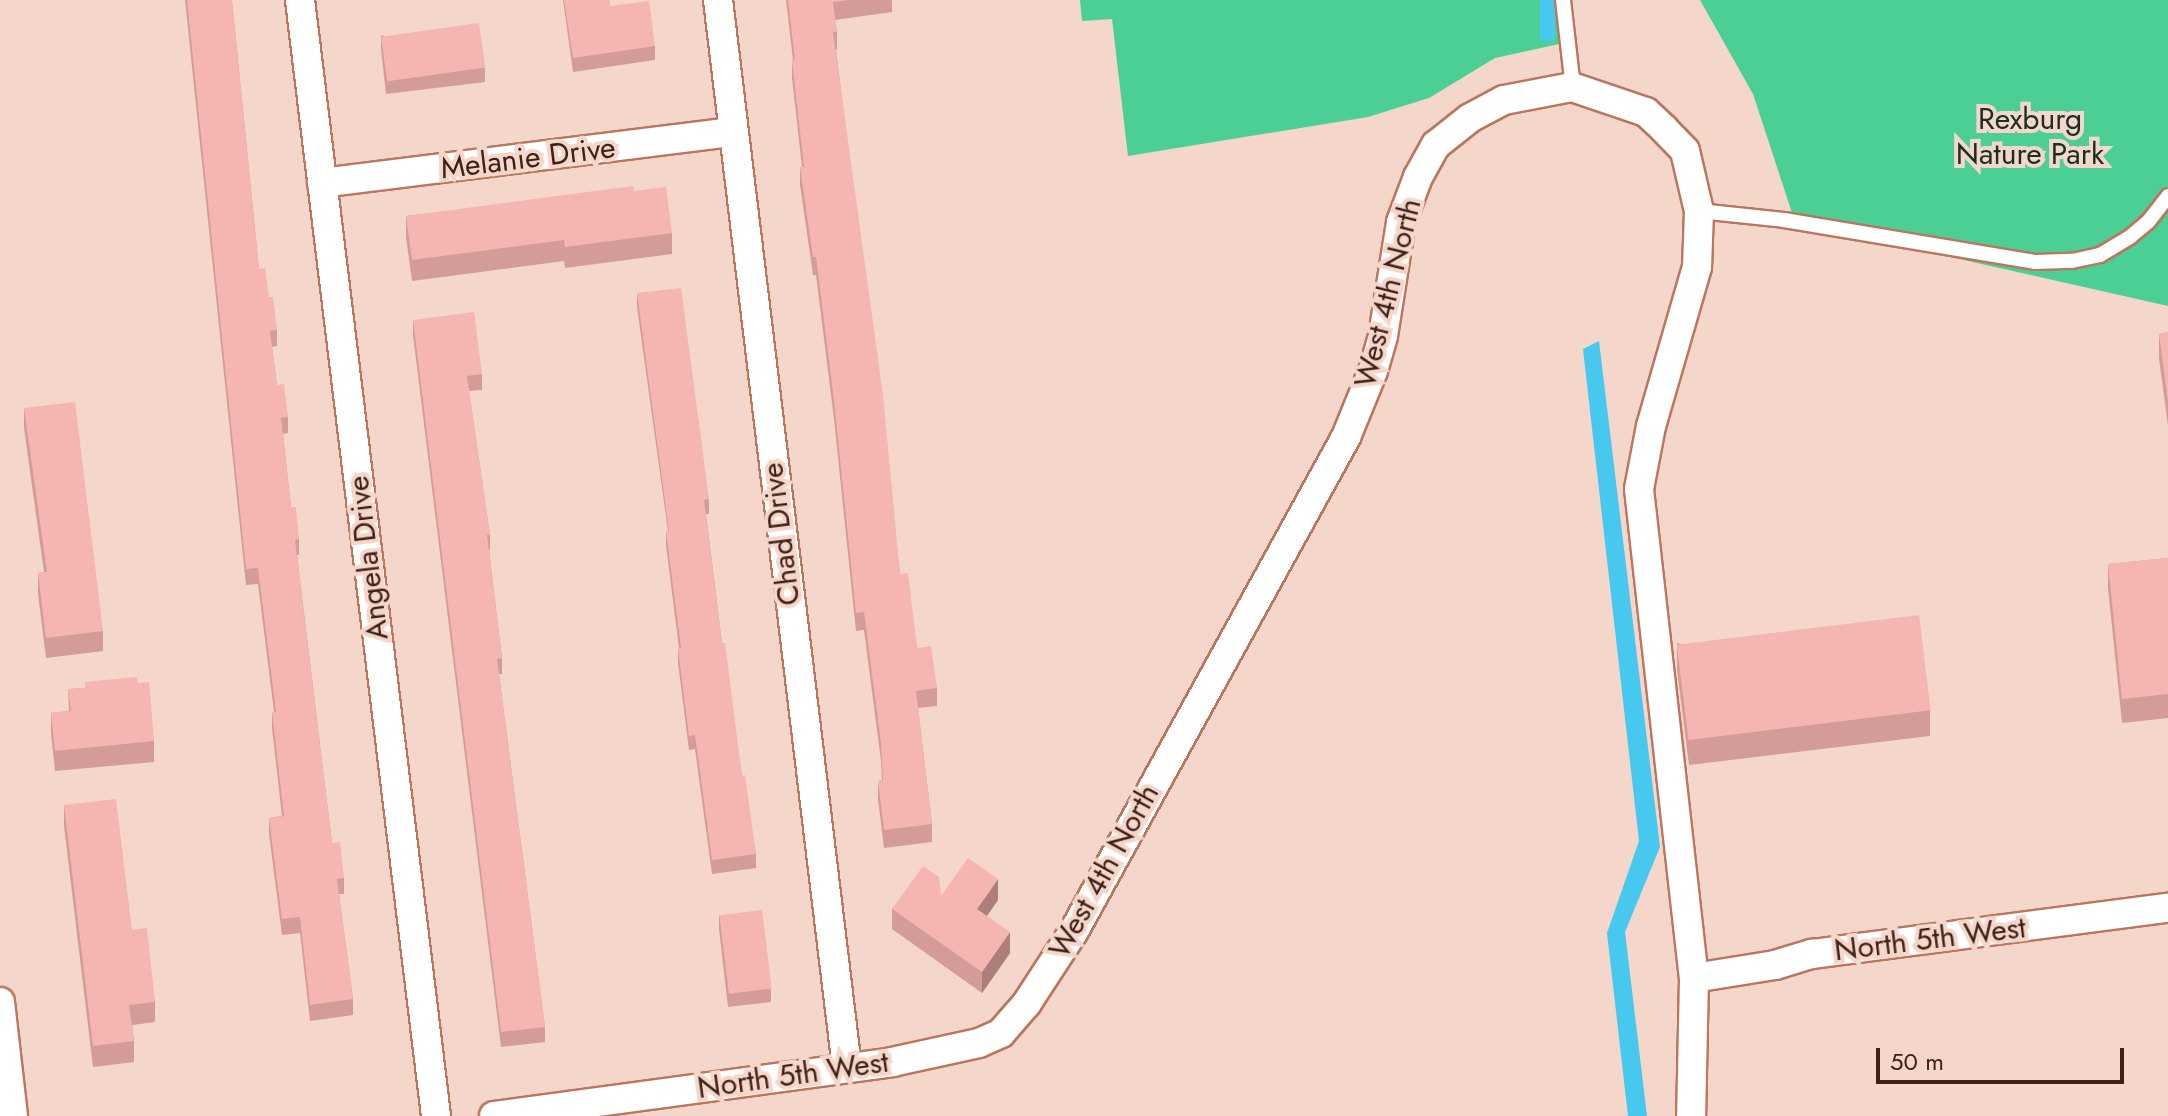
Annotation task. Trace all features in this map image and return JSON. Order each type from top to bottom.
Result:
[{"type":"street","name":"Angela Drive","points":[[300,0],[436,1116]]},
{"type":"street","name":"Chad Drive","points":[[718,0],[847,1067]]},
{"type":"street","name":"West 4th North","points":[[1027,1003],[1074,931],[1346,437],[1373,371],[1383,336],[1401,222],[1418,177],[1436,145],[1470,118],[1504,100],[1573,88],[1646,112],[1664,129],[1685,151],[1699,211],[1697,267],[1651,426],[1639,489],[1694,978],[1691,1116]]},
{"type":"street","name":"Melanie Drive","points":[[322,183],[733,132]]},
{"type":"street","name":"North 5th West","points":[[1694,978],[1775,965],[1812,954],[2168,908]]},
{"type":"street","points":[[0,1002],[13,1116]]},
{"type":"street","name":"North 5th West","points":[[494,1116],[847,1067],[979,1043],[1001,1033],[1027,1003]]},
{"type":"lane","points":[[1563,0],[1573,88]]},
{"type":"lane","points":[[1699,211],[1784,220],[2035,262],[2060,262],[2100,255],[2121,243],[2148,222],[2168,196]]},
{"type":"green space","points":[[1080,0],[1563,0],[1568,42],[1495,58],[1429,98],[1368,117],[1128,156],[1112,19],[1082,21]]},
{"type":"green space","name":"Rexburg Nature Park","points":[[1700,0],[2168,0],[2168,306],[1795,222],[1753,94]]},
{"type":"water","points":[[1540,0],[1555,0],[1555,41],[1540,41]]},
{"type":"water","points":[[1599,341],[1660,847],[1625,932],[1647,1116],[1628,1116],[1607,933],[1639,841],[1583,349]]},
{"type":"building","points":[[187,0],[232,0],[259,269],[265,268],[269,297],[273,297],[277,330],[270,331],[277,385],[284,384],[288,417],[281,418],[291,507],[296,507],[299,539],[295,540],[332,843],[340,842],[344,878],[337,879],[353,999],[310,1005],[300,917],[282,919],[269,818],[284,816],[272,712],[276,712],[258,568],[246,569]]},
{"type":"building","points":[[564,0],[609,0],[610,6],[649,1],[655,46],[573,58]]},
{"type":"building","points":[[788,0],[849,0],[833,2],[837,32],[833,32],[883,395],[900,574],[908,573],[917,648],[931,646],[937,688],[916,691],[932,824],[884,830],[878,781],[883,780],[881,743],[864,612],[856,613],[816,257],[813,257],[800,167],[804,167]]},
{"type":"building","points":[[479,23],[485,68],[387,81],[381,37]]},
{"type":"building","points":[[633,186],[634,191],[666,187],[672,233],[565,247],[564,240],[412,260],[406,216]]},
{"type":"building","points":[[681,288],[709,499],[704,500],[722,643],[725,643],[742,776],[745,775],[756,854],[712,860],[695,735],[689,736],[666,531],[669,531],[637,293]]},
{"type":"building","points":[[474,312],[482,374],[467,376],[490,535],[487,535],[502,658],[497,659],[545,1027],[501,1032],[413,320]]},
{"type":"building","points":[[2168,332],[2168,402],[2159,334]]},
{"type":"building","points":[[75,402],[103,631],[46,638],[38,573],[47,572],[24,408]]},
{"type":"building","points":[[2168,558],[2168,694],[2122,699],[2108,564]]},
{"type":"building","points":[[1919,615],[1931,710],[1689,740],[1677,645]]},
{"type":"building","points":[[137,677],[138,683],[149,682],[154,741],[55,751],[51,713],[71,711],[68,689],[85,688],[85,682]]},
{"type":"building","points":[[116,799],[132,930],[147,928],[155,1002],[129,1005],[134,1041],[93,1046],[64,805]]},
{"type":"building","points":[[968,858],[998,879],[977,909],[1010,932],[982,972],[892,909],[923,866],[939,877],[941,896]]},
{"type":"building","points":[[762,910],[772,988],[729,994],[719,915]]}]
